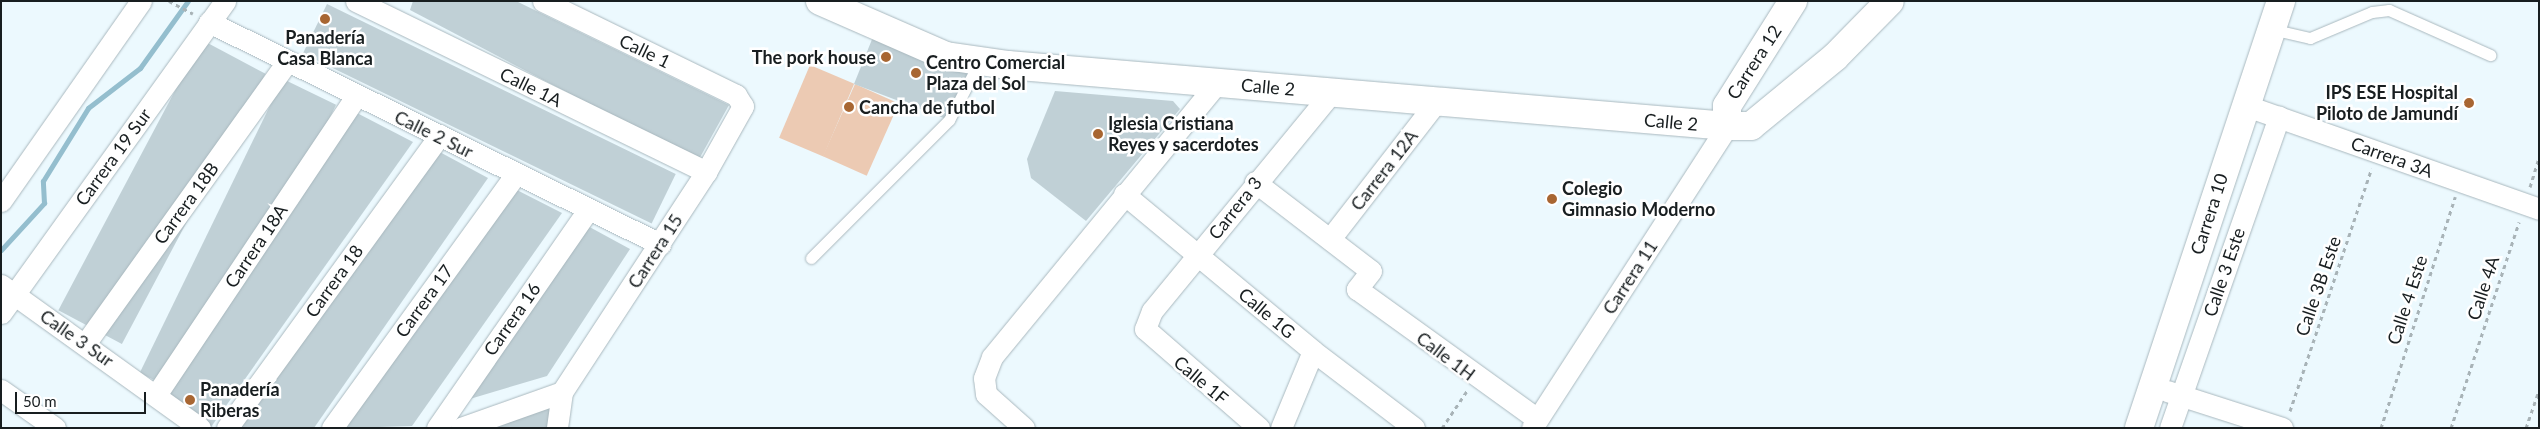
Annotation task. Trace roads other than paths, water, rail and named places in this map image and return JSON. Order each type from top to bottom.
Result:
[{"type":"main road","name":"Calle 2","points":[[820,1],[946,56],[1008,65],[1727,126]]},
{"type":"main road","name":"Carrera 12","points":[[1727,126],[1726,106],[1793,1]]},
{"type":"main road","points":[[1727,126],[1751,126],[1835,57],[1890,1]]},
{"type":"main road","name":"Carrera 10","points":[[2141,423],[2244,105],[2280,1]]},
{"type":"street","points":[[1,201],[141,1]]},
{"type":"street","name":"Carrera 19 Sur","points":[[1,313],[8,289],[200,18],[225,1]]},
{"type":"street","name":"Calle 1A","points":[[356,1],[706,172]]},
{"type":"street","name":"Calle 1","points":[[543,1],[736,95],[743,106]]},
{"type":"street","name":"Calle 2 Sur","points":[[200,18],[660,244]]},
{"type":"street","name":"Carrera 18B","points":[[85,344],[287,62]]},
{"type":"street","points":[[1024,428],[986,394],[984,378],[992,357],[1217,82]]},
{"type":"street","name":"Carrera 3","points":[[1145,329],[1152,311],[1255,182],[1332,92]]},
{"type":"street","name":"Carrera 18A","points":[[156,395],[356,96]]},
{"type":"street","name":"Carrera 12A","points":[[1330,239],[1437,101]]},
{"type":"street","name":"Carrera 3A","points":[[2244,105],[2532,207]]},
{"type":"street","name":"Carrera 15","points":[[562,392],[706,172],[743,106]]},
{"type":"street","name":"Calle 3 Este","points":[[2170,428],[2279,116]]},
{"type":"street","name":"Carrera 11","points":[[1534,423],[1727,126]]},
{"type":"street","name":"Carrera 18","points":[[227,428],[440,135]]},
{"type":"street","name":"Carrera 17","points":[[332,428],[516,174]]},
{"type":"street","points":[[1255,182],[1330,239]]},
{"type":"street","name":"Calle 1G","points":[[1124,194],[1313,351],[1414,428]]},
{"type":"street","name":"Carrera 16","points":[[437,428],[588,210]]},
{"type":"street","name":"Calle 1H","points":[[1330,239],[1371,271],[1357,289],[1534,423]]},
{"type":"street","name":"Calle 3 Sur","points":[[8,289],[200,428]]},
{"type":"street","name":"Calle 1F","points":[[1145,329],[1259,428]]},
{"type":"street","points":[[1282,428],[1313,351]]},
{"type":"street","points":[[2152,386],[2284,423]]},
{"type":"street","points":[[1,390],[55,428]]},
{"type":"street","points":[[461,428],[562,392],[557,428]]},
{"type":"street","points":[[2141,423],[2170,428]]},
{"type":"lane","points":[[2271,29],[2310,38],[2371,7],[2389,10],[2490,55]]},
{"type":"lane","points":[[811,258],[948,120],[980,61]]},
{"type":"waterway","points":[[1,250],[44,203],[43,181],[88,108],[140,68],[188,1]]},
{"type":"place","name":"Panadería Casa Blanca","points":[[325,19]]},
{"type":"place","name":"The pork house","points":[[886,57]]},
{"type":"place","name":"Centro Comercial Plaza del Sol","points":[[916,73]]},
{"type":"place","name":"IPS ESE Hospital Piloto de Jamundí","points":[[2469,103]]},
{"type":"place","name":"Cancha de futbol","points":[[849,107]]},
{"type":"place","name":"Iglesia Cristiana Reyes y sacerdotes","points":[[1098,134]]},
{"type":"place","name":"Colegio Gimnasio Moderno","points":[[1552,199]]},
{"type":"place","name":"Panadería Riberas","points":[[190,400]]}]
